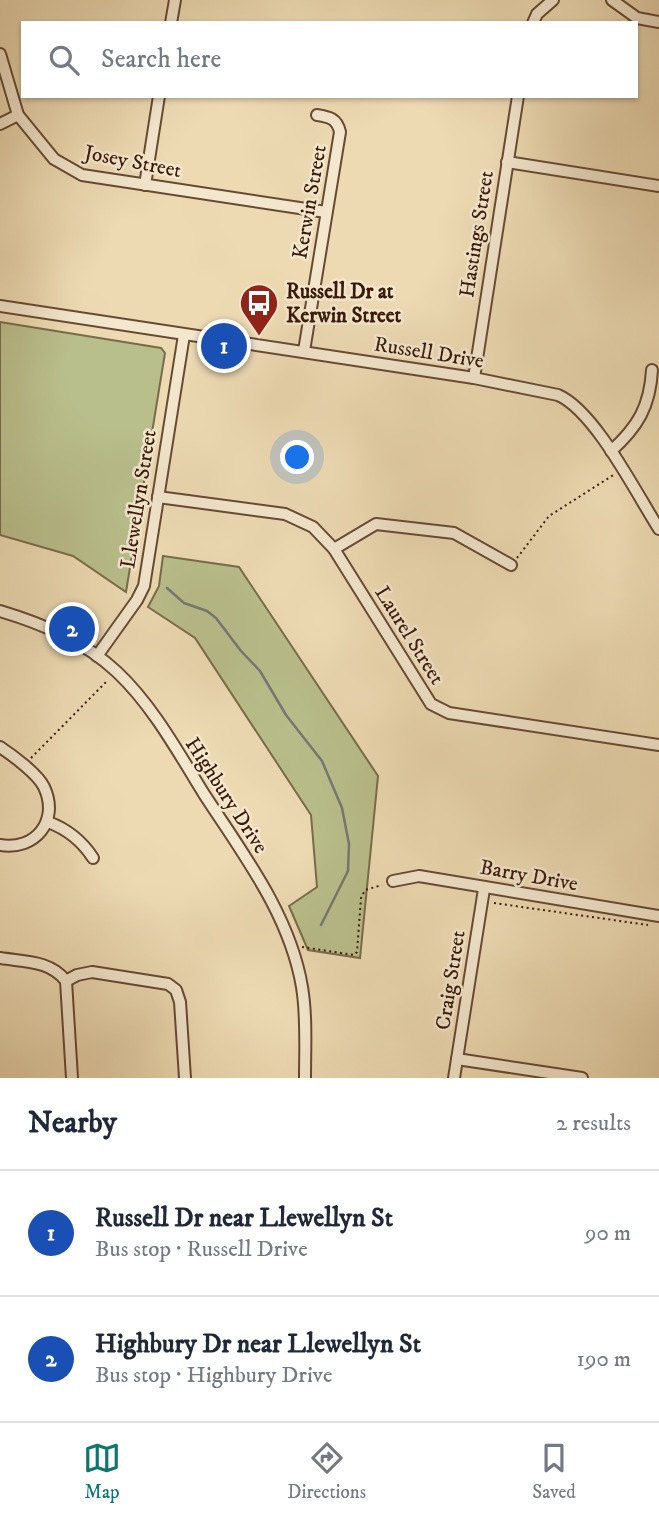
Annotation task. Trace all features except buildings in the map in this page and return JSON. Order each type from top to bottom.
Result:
[{"type":"street","points":[[171,21],[175,0]]},
{"type":"street","points":[[534,21],[537,14],[553,0]]},
{"type":"street","points":[[612,0],[636,19],[659,22]]},
{"type":"street","name":"Josey Street","points":[[0,54],[18,115],[54,159],[82,175],[326,212]]},
{"type":"street","points":[[145,186],[159,98]]},
{"type":"street","name":"Hastings Street","points":[[474,378],[518,98]]},
{"type":"street","name":"Kerwin Street","points":[[304,351],[340,132],[339,125],[332,117],[317,114]]},
{"type":"street","points":[[0,124],[18,115]]},
{"type":"street","points":[[507,162],[659,186]]},
{"type":"street","name":"Russell Drive","points":[[0,306],[304,351],[544,391],[569,400],[586,416],[659,529]]},
{"type":"street","name":"Llewellyn Street","points":[[97,656],[144,586],[184,335]]},
{"type":"street","points":[[611,452],[645,410],[652,370]]},
{"type":"street","name":"Laurel Street","points":[[158,497],[285,514],[313,527],[334,549],[431,704],[449,713],[659,745]]},
{"type":"street","points":[[334,549],[376,524],[454,533],[511,565]]},
{"type":"street","name":"Highbury Drive","points":[[0,611],[48,628],[97,656],[135,692],[171,742],[259,881],[285,929],[302,988],[305,1078]]},
{"type":"street","points":[[0,747],[43,784],[49,801],[48,822],[41,831],[26,844],[0,845]]},
{"type":"street","points":[[48,822],[62,827],[84,845],[93,858]]},
{"type":"street","name":"Barry Drive","points":[[393,881],[419,876],[658,921]]},
{"type":"street","name":"Craig Street","points":[[454,1078],[484,889]]},
{"type":"street","points":[[0,958],[50,966],[58,971],[65,981],[72,1078]]},
{"type":"street","points":[[65,981],[92,972],[168,984],[176,990],[180,1002],[185,1078]]},
{"type":"street","points":[[457,1059],[582,1078]]},
{"type":"path","points":[[511,565],[549,516],[621,469]]},
{"type":"path","points":[[24,766],[116,672]]},
{"type":"path","points":[[300,952],[303,951],[302,947],[354,955],[357,952],[365,890],[393,881]]},
{"type":"path","points":[[491,902],[658,921]]},
{"type":"green space","points":[[0,322],[161,348],[165,353],[126,592],[73,556],[0,535]]},
{"type":"green space","points":[[163,556],[239,567],[378,776],[360,958],[308,950],[289,906],[317,887],[311,815],[195,638],[148,607],[159,586]]},
{"type":"waterway","points":[[167,588],[184,603],[207,611],[216,618],[260,671],[286,715],[322,761],[342,808],[349,844],[348,871],[321,925]]},
{"type":"place","name":"Russell Dr at Kerwin Street","points":[[259,337]]},
{"type":"place","name":"Russell Dr near Llewellyn St","points":[[224,346]]},
{"type":"place","name":"Highbury Dr near Llewellyn St","points":[[72,629]]}]
